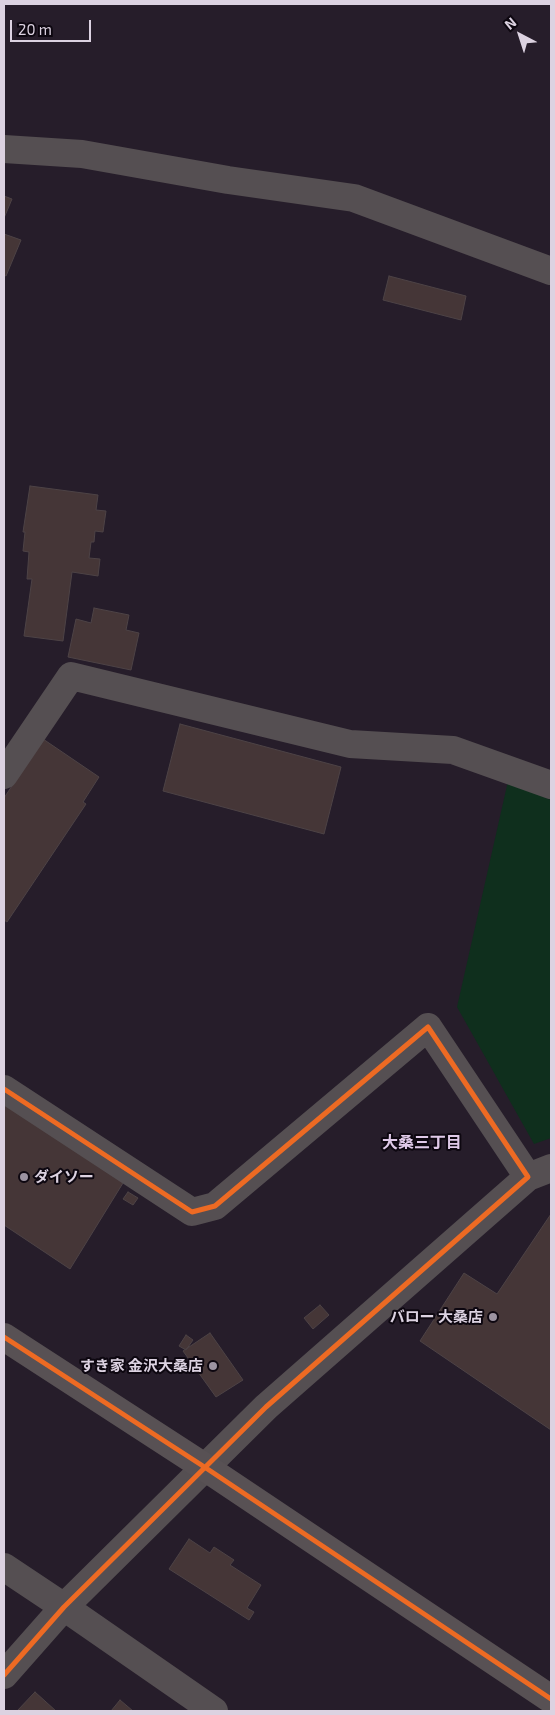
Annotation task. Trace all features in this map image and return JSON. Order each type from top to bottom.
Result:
[{"type":"street","points":[[4,149],[82,154],[228,180],[354,198],[551,271]]},
{"type":"street","points":[[4,774],[71,676],[350,744],[453,750],[551,785]]},
{"type":"street","points":[[4,1089],[192,1212],[215,1206],[428,1027],[540,1172],[266,1407],[64,1607],[4,1675]]},
{"type":"street","points":[[4,1337],[206,1468],[551,1699]]},
{"type":"street","points":[[4,1567],[214,1711]]},
{"type":"green space","points":[[508,781],[551,800],[551,1138],[534,1144],[457,1007]]},
{"type":"building","points":[[4,196],[12,199],[4,218]]},
{"type":"building","points":[[4,234],[21,240],[6,276],[4,275]]},
{"type":"building","points":[[389,276],[466,296],[461,320],[383,300]]},
{"type":"building","points":[[30,486],[98,495],[96,510],[106,511],[103,532],[95,531],[94,542],[91,542],[89,558],[100,559],[98,576],[72,572],[63,641],[24,636],[32,579],[27,579],[29,552],[23,551],[25,532],[23,532]]},
{"type":"building","points":[[94,608],[129,615],[126,630],[139,633],[131,670],[68,657],[76,619],[91,623]]},
{"type":"building","points":[[180,724],[341,767],[324,834],[163,791]]},
{"type":"building","points":[[43,739],[99,777],[83,802],[86,804],[7,922],[4,920],[4,798]]},
{"type":"building","points":[[4,1103],[123,1183],[70,1269],[4,1225]]},
{"type":"building","points":[[128,1192],[138,1198],[133,1205],[123,1199]]},
{"type":"building","name":"バロー 大桑店","points":[[551,1214],[551,1430],[420,1341],[464,1273],[497,1294]]},
{"type":"building","points":[[320,1305],[329,1315],[313,1329],[304,1318]]},
{"type":"building","name":"すき家 金沢大桑店","points":[[210,1333],[243,1380],[216,1397],[183,1351]]},
{"type":"building","points":[[186,1335],[193,1340],[186,1350],[179,1346]]},
{"type":"building","points":[[189,1539],[210,1553],[214,1547],[234,1560],[230,1565],[261,1585],[247,1608],[254,1612],[249,1620],[169,1569]]},
{"type":"building","points":[[35,1692],[56,1711],[17,1711]]},
{"type":"building","points":[[120,1700],[133,1711],[111,1711]]},
{"type":"cycle path","points":[[4,1089],[192,1212],[215,1206],[428,1027],[528,1177],[266,1407],[64,1607],[4,1675]]},
{"type":"cycle path","points":[[4,1337],[206,1468],[551,1699]]},
{"type":"place","name":"ダイソー","points":[[24,1177]]},
{"type":"place","name":"バロー 大桑店","points":[[493,1317]]},
{"type":"place","name":"すき家 金沢大桑店","points":[[213,1366]]},
{"type":"district","name":"大桑三丁目","points":[[422,1143]]}]
